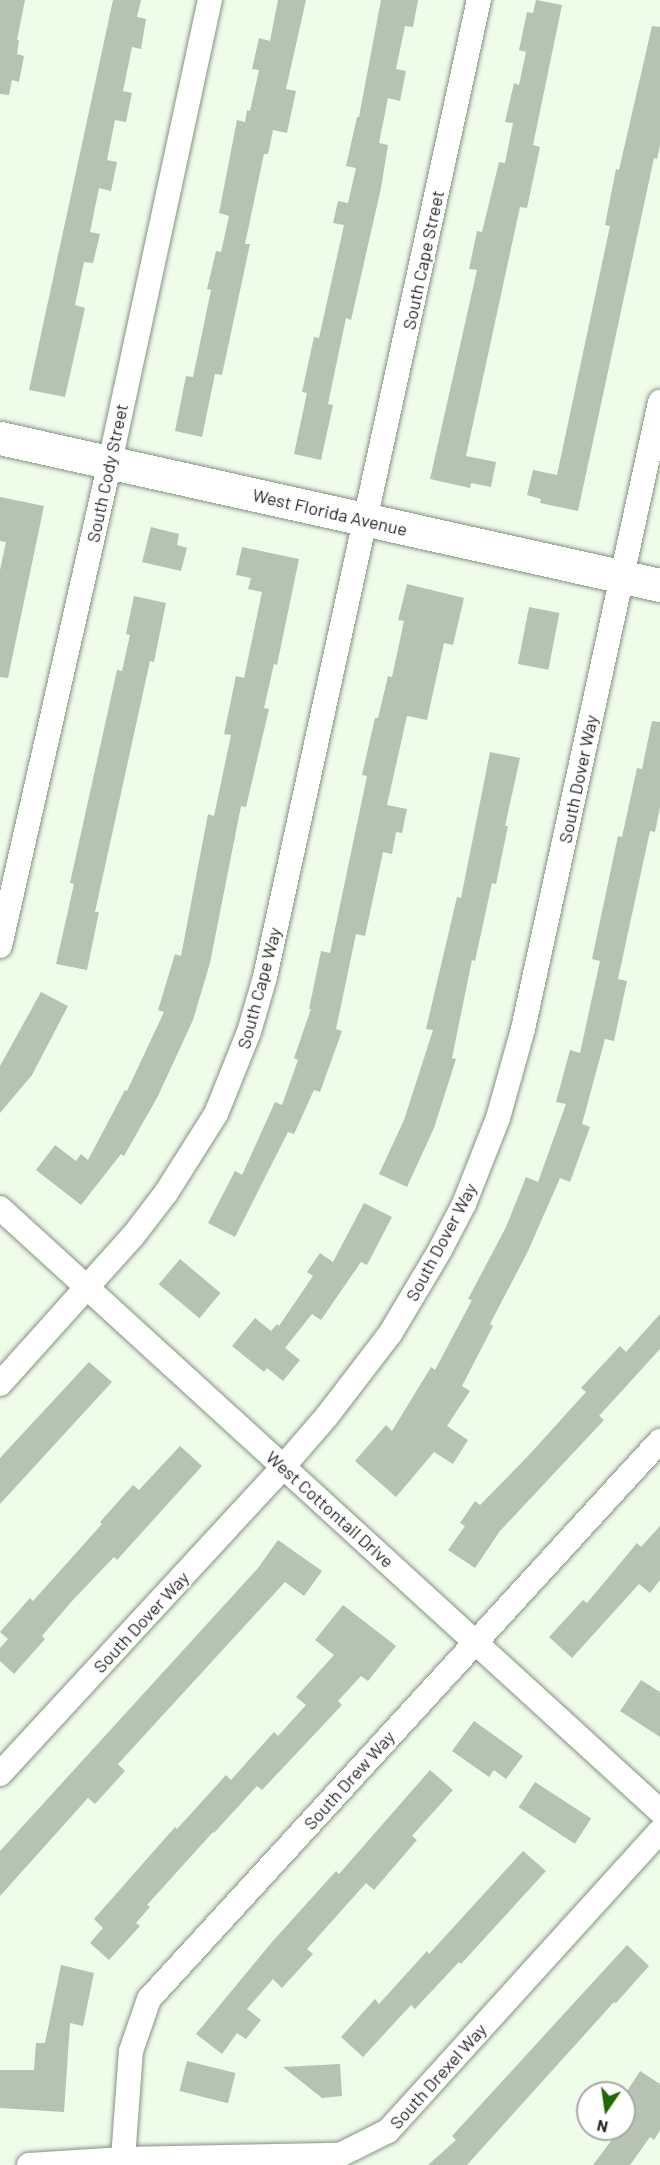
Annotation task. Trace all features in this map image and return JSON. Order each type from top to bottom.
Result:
[{"type":"street","name":"South Cody Street","points":[[0,945],[110,462],[210,0]]},
{"type":"street","name":"South Cape Street","points":[[366,520],[479,0]]},
{"type":"street","name":"South Dover Way","points":[[0,1774],[283,1467],[390,1334],[440,1251],[483,1160],[504,1098],[523,1029],[660,402]]},
{"type":"street","name":"West Florida Avenue","points":[[0,438],[660,585]]},
{"type":"street","name":"South Cape Way","points":[[0,1384],[133,1236],[194,1153],[234,1074],[265,977],[366,520]]},
{"type":"street","name":"West Cottontail Drive","points":[[0,1208],[660,1811]]},
{"type":"street","name":"South Drew Way","points":[[123,2158],[131,2050],[149,1999],[660,1441]]},
{"type":"street","name":"South Drexel Way","points":[[29,2165],[123,2158],[340,2155],[388,2131],[660,1831]]},
{"type":"building","points":[[0,0],[25,0],[17,40],[19,40],[17,54],[24,56],[19,82],[12,80],[9,95],[0,94]]},
{"type":"building","points":[[113,0],[141,0],[137,17],[146,19],[141,49],[132,47],[123,91],[132,93],[126,122],[115,120],[107,160],[117,162],[111,191],[99,188],[90,232],[100,234],[93,263],[84,262],[75,305],[85,308],[65,397],[29,390]]},
{"type":"building","points":[[278,0],[306,0],[286,89],[296,91],[287,133],[273,130],[268,154],[264,154],[245,244],[250,244],[222,375],[215,374],[202,437],[175,431],[186,376],[193,377],[211,290],[207,289],[216,251],[221,252],[229,216],[219,213],[237,120],[245,122],[247,110],[250,111],[259,70],[252,69],[259,38],[270,41]]},
{"type":"building","points":[[381,0],[418,0],[413,27],[405,26],[396,69],[406,71],[400,101],[388,98],[379,143],[388,145],[381,188],[351,320],[346,318],[328,404],[333,405],[321,460],[294,454],[307,393],[302,392],[314,337],[319,338],[344,225],[333,223],[338,201],[348,203],[356,168],[346,166],[357,117],[359,117]]},
{"type":"building","points":[[536,0],[562,5],[533,145],[540,147],[527,208],[520,207],[466,456],[496,462],[491,487],[471,483],[470,488],[430,479],[477,270],[469,269],[477,231],[482,232],[499,162],[505,163],[513,123],[505,122],[514,83],[519,85],[526,52],[519,50],[527,12],[533,13]]},
{"type":"building","points":[[652,26],[660,27],[660,145],[657,159],[654,158],[578,511],[540,503],[541,499],[527,495],[533,470],[557,475],[610,226],[605,225],[616,169],[619,170]]},
{"type":"building","points":[[0,497],[44,506],[8,678],[0,677],[0,570],[6,542],[0,541]]},
{"type":"building","points":[[151,527],[179,534],[177,545],[187,548],[181,571],[142,562]]},
{"type":"building","points":[[242,547],[299,559],[277,665],[274,664],[264,708],[269,709],[246,807],[241,806],[210,963],[193,1020],[158,1096],[124,1156],[121,1154],[81,1205],[36,1170],[55,1145],[76,1161],[81,1154],[88,1160],[125,1090],[127,1091],[164,1012],[158,1010],[175,954],[181,956],[208,814],[214,816],[231,735],[224,734],[236,676],[244,678],[262,592],[248,589],[251,578],[236,575]]},
{"type":"building","points":[[407,584],[464,598],[453,645],[444,643],[427,720],[407,716],[387,805],[407,809],[402,833],[396,832],[392,854],[383,852],[365,936],[356,934],[336,1029],[342,1031],[320,1092],[314,1090],[294,1134],[288,1132],[235,1237],[208,1223],[235,1171],[242,1175],[275,1102],[282,1105],[298,1060],[294,1058],[311,1009],[309,1009],[321,951],[330,953],[367,776],[362,775],[375,718],[378,718],[388,676],[392,677],[404,621],[398,620]]},
{"type":"building","points":[[134,596],[166,603],[154,662],[150,661],[95,912],[99,912],[87,970],[56,964],[74,884],[70,883],[117,670],[122,671],[130,635],[126,634]]},
{"type":"building","points":[[529,607],[559,613],[548,670],[518,664]]},
{"type":"building","points":[[652,721],[660,722],[660,807],[655,832],[650,831],[618,979],[627,981],[614,1041],[605,1039],[582,1124],[590,1127],[570,1182],[560,1178],[528,1251],[490,1324],[493,1326],[462,1386],[470,1391],[447,1426],[468,1440],[453,1464],[434,1452],[396,1497],[355,1461],[386,1425],[392,1431],[431,1367],[435,1370],[472,1300],[468,1299],[506,1227],[526,1177],[538,1182],[566,1104],[556,1102],[570,1050],[580,1053],[600,961],[592,959],[618,836],[622,837],[637,768],[642,769]]},
{"type":"building","points":[[490,752],[520,758],[505,826],[508,826],[496,884],[492,883],[475,961],[472,960],[452,1058],[456,1059],[434,1128],[407,1187],[379,1174],[404,1120],[433,1030],[426,1029],[457,897],[461,898]]},
{"type":"building","points":[[41,992],[68,1006],[32,1075],[0,1113],[0,1066]]},
{"type":"building","points":[[364,1203],[392,1217],[367,1265],[361,1262],[321,1320],[312,1314],[285,1348],[300,1360],[283,1381],[267,1368],[264,1372],[232,1346],[255,1318],[271,1331],[277,1324],[279,1326],[313,1276],[307,1272],[320,1253],[333,1262]]},
{"type":"building","points":[[180,1259],[221,1293],[199,1318],[159,1284]]},
{"type":"building","points":[[660,1314],[660,1349],[599,1416],[604,1420],[500,1531],[475,1568],[448,1550],[465,1526],[460,1523],[475,1501],[480,1505],[586,1392],[581,1388],[620,1346],[626,1352]]},
{"type":"building","points":[[89,1362],[112,1382],[0,1504],[0,1458]]},
{"type":"building","points":[[180,1446],[202,1466],[117,1560],[114,1557],[72,1601],[42,1636],[45,1639],[14,1674],[0,1661],[0,1648],[8,1639],[0,1632],[30,1598],[33,1601],[102,1524],[100,1522],[133,1485],[139,1490]]},
{"type":"building","points":[[660,1526],[660,1580],[650,1593],[639,1584],[572,1658],[549,1637],[583,1600],[587,1603],[637,1543],[641,1547]]},
{"type":"building","points":[[278,1540],[322,1571],[304,1596],[285,1582],[118,1764],[125,1771],[95,1804],[88,1798],[0,1896],[0,1851],[258,1568]]},
{"type":"building","points":[[343,1605],[396,1646],[368,1681],[361,1676],[338,1701],[342,1705],[262,1790],[257,1786],[213,1832],[147,1905],[150,1907],[136,1923],[140,1926],[109,1960],[90,1943],[103,1928],[94,1919],[175,1827],[177,1829],[226,1775],[231,1780],[274,1732],[278,1736],[306,1705],[296,1697],[334,1655],[315,1640]]},
{"type":"building","points":[[641,1680],[660,1692],[660,1737],[620,1711]]},
{"type":"building","points":[[474,1721],[523,1756],[506,1779],[494,1770],[489,1777],[452,1751]]},
{"type":"building","points":[[430,1770],[453,1790],[412,1836],[417,1840],[374,1890],[366,1883],[307,1949],[313,1954],[282,1988],[273,1979],[247,2009],[261,2020],[246,2039],[237,2033],[222,2054],[196,2034],[272,1942],[336,1871],[339,1874]]},
{"type":"building","points":[[535,1782],[591,1818],[575,1844],[519,1807]]},
{"type":"building","points":[[523,1851],[546,1871],[461,1964],[459,1962],[415,2009],[411,2005],[363,2057],[341,2037],[375,1999],[379,2004],[427,1951],[429,1954]]},
{"type":"building","points":[[627,1945],[649,1966],[616,2003],[614,2002],[467,2165],[428,2165],[456,2140],[452,2136]]},
{"type":"building","points":[[61,1965],[94,1973],[83,2026],[70,2023],[64,2112],[0,2108],[0,2070],[34,2070],[36,2043],[45,2043]]},
{"type":"building","points":[[187,2061],[236,2073],[228,2103],[180,2091]]},
{"type":"building","points":[[340,2064],[342,2096],[322,2098],[283,2067]]},
{"type":"building","points":[[640,2071],[660,2084],[660,2130],[654,2140],[650,2137],[630,2165],[593,2165],[611,2141],[636,2141],[636,2081],[634,2081]]}]
